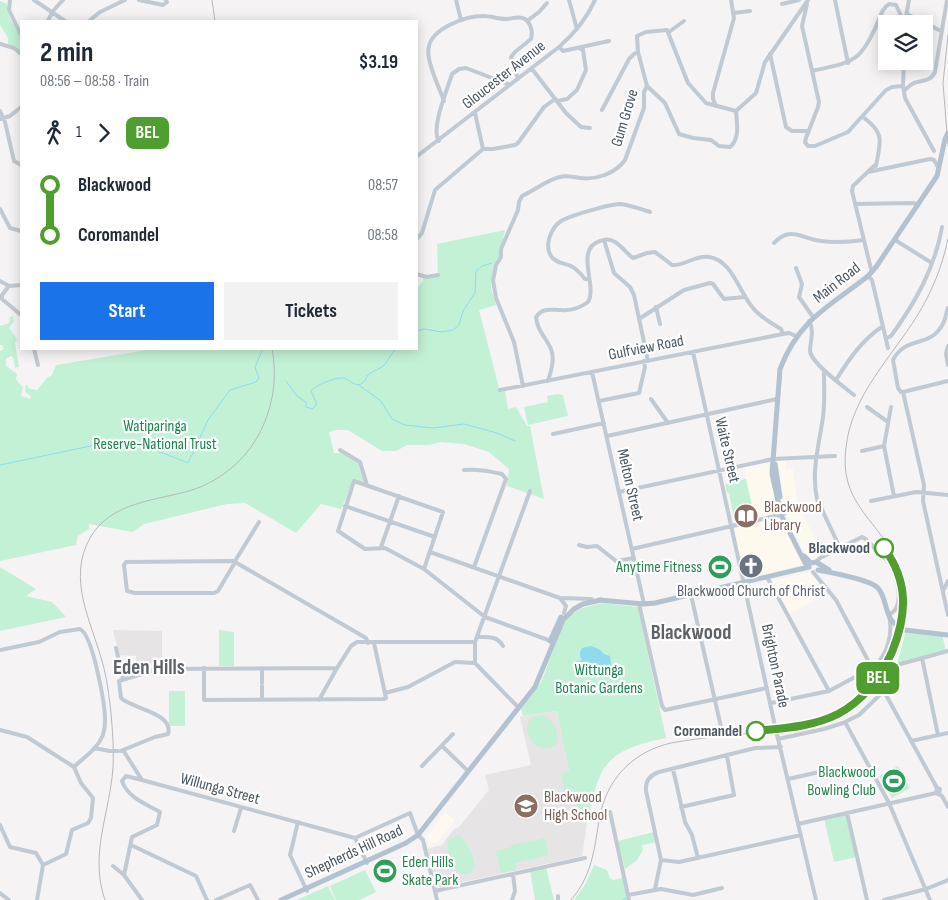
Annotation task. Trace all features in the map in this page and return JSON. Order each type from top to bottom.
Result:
[{"type":"main road","name":"Main Road","points":[[813,567],[783,515],[773,460],[780,369],[785,355],[796,336],[811,319],[873,271],[937,176],[948,133]]},
{"type":"main road","name":"Shepherds Hill Road","points":[[767,578],[813,567]]},
{"type":"main road","name":"Shepherds Hill Road","points":[[287,900],[408,845],[419,836],[464,780],[468,771],[538,680],[557,624],[572,606],[592,599],[641,604],[691,595],[813,567]]},
{"type":"main road","points":[[813,567],[878,588],[889,615],[897,626],[902,629],[948,635]]},
{"type":"main road","name":"Shepherds Hill Road","points":[[551,641],[567,615],[583,604],[601,600]]},
{"type":"main road","name":"Shepherds Hill Road","points":[[281,900],[307,890]]},
{"type":"street","points":[[10,0],[9,10],[20,33]]},
{"type":"street","points":[[34,0],[64,20]]},
{"type":"street","points":[[48,20],[52,12],[63,0]]},
{"type":"street","points":[[90,20],[100,12],[125,0]]},
{"type":"street","points":[[139,0],[163,5],[167,2],[166,0]]},
{"type":"street","points":[[456,0],[462,20]]},
{"type":"street","points":[[569,0],[577,29]]},
{"type":"street","name":"Gloucester Avenue","points":[[418,156],[559,47],[577,29],[595,0]]},
{"type":"street","points":[[716,106],[713,92],[734,18],[731,0]]},
{"type":"street","points":[[782,4],[799,0]]},
{"type":"street","points":[[736,111],[756,93],[765,62],[808,0]]},
{"type":"street","points":[[808,0],[802,26],[819,102],[808,131],[806,142],[808,146],[815,146],[846,133],[863,117],[886,90],[892,87],[903,86]]},
{"type":"street","points":[[835,0],[848,63]]},
{"type":"street","points":[[906,15],[909,0]]},
{"type":"street","points":[[904,91],[913,84],[924,82],[932,77],[935,72],[947,0]]},
{"type":"street","points":[[527,21],[539,12],[546,2]]},
{"type":"street","points":[[812,71],[848,63],[857,57],[867,46],[886,6],[889,4],[896,5],[901,14],[907,12],[941,31]]},
{"type":"street","points":[[734,13],[750,11]]},
{"type":"street","points":[[444,101],[431,66],[428,46],[435,35],[452,23],[462,20],[482,16],[508,19],[522,18],[527,21],[531,29],[531,39],[515,52],[512,57],[518,79]]},
{"type":"street","points":[[684,21],[669,32],[688,83],[706,103],[736,111]]},
{"type":"street","name":"Gum Grove","points":[[523,386],[514,342],[493,288],[494,272],[501,257],[501,249],[516,215],[519,202],[522,196],[561,176],[596,177],[608,174],[622,164],[642,112],[644,92],[648,86],[636,39],[639,34],[664,29],[669,32]]},
{"type":"street","points":[[559,47],[563,51],[609,40]]},
{"type":"street","points":[[0,44],[14,48],[20,53]]},
{"type":"street","points":[[418,237],[422,232],[436,190],[483,149],[515,145],[544,107],[556,100],[567,99],[574,94],[586,70],[583,50],[579,48]]},
{"type":"street","points":[[602,110],[629,59],[638,52]]},
{"type":"street","points":[[770,54],[786,127],[792,131],[808,131]]},
{"type":"street","points":[[439,141],[436,137],[436,126],[452,74],[459,69],[466,68],[510,85]]},
{"type":"street","points":[[532,68],[556,100],[581,127],[590,128]]},
{"type":"street","points":[[904,70],[905,98],[934,151]]},
{"type":"street","points":[[648,86],[665,103],[679,134],[712,140],[724,148],[734,144],[737,126],[736,111]]},
{"type":"street","points":[[2,118],[10,116],[20,108]]},
{"type":"street","points":[[0,110],[14,160],[20,164]]},
{"type":"street","points":[[475,113],[483,149]]},
{"type":"street","points":[[863,117],[874,126],[878,134],[880,147],[875,165],[853,186],[852,196],[873,271]]},
{"type":"street","points":[[866,173],[930,159],[934,160],[939,169]]},
{"type":"street","points":[[875,165],[878,170]]},
{"type":"street","points":[[855,204],[914,203],[918,205]]},
{"type":"street","points":[[589,279],[585,279],[572,266],[557,261],[551,256],[548,244],[556,225],[565,219],[605,206],[623,205],[650,212]]},
{"type":"street","points":[[0,210],[10,228],[20,232]]},
{"type":"street","points":[[886,338],[892,336],[913,305],[932,263],[942,227]]},
{"type":"street","points":[[774,243],[781,237],[794,234],[818,241],[864,240]]},
{"type":"street","points":[[599,401],[639,393],[646,361],[634,294],[630,287],[614,273],[604,240]]},
{"type":"street","points":[[548,381],[552,365],[552,350],[539,331],[536,317],[544,309],[574,309],[588,302],[591,295],[587,260],[589,251],[596,242],[604,240],[616,242],[633,258],[655,252],[672,265],[682,264],[697,257],[708,256],[716,258],[728,269],[744,297],[760,316],[781,329],[782,334]]},
{"type":"street","points":[[895,240],[932,263]]},
{"type":"street","points":[[796,268],[802,284],[799,297],[811,319],[811,355],[813,361],[854,395]]},
{"type":"street","points":[[418,274],[438,275]]},
{"type":"street","points":[[868,276],[872,280],[888,348]]},
{"type":"street","points":[[0,281],[9,286],[20,285]]},
{"type":"street","points":[[639,319],[684,290],[710,283],[713,284],[724,299],[744,297]]},
{"type":"street","points":[[9,286],[2,295],[2,299],[20,314]]},
{"type":"street","points":[[656,307],[660,324]]},
{"type":"street","points":[[948,308],[941,328],[934,335],[902,348],[894,357],[893,365],[898,388],[903,392],[924,485],[923,501],[948,615]]},
{"type":"street","points":[[836,380],[853,353],[864,341],[883,326]]},
{"type":"street","name":"Gulfview Road","points":[[500,390],[782,334],[789,333],[796,336]]},
{"type":"street","points":[[948,346],[946,354],[948,365]]},
{"type":"street","points":[[34,350],[38,365]]},
{"type":"street","name":"Waite Street","points":[[693,352],[744,582]]},
{"type":"street","points":[[824,370],[823,415],[814,476],[816,499],[840,548]]},
{"type":"street","name":"Melton Street","points":[[592,372],[634,558],[641,604],[662,706],[665,710],[715,699]]},
{"type":"street","points":[[903,392],[948,382]]},
{"type":"street","points":[[651,399],[668,423]]},
{"type":"street","points":[[607,436],[777,399]]},
{"type":"street","points":[[867,407],[888,422]]},
{"type":"street","points":[[891,407],[884,446],[894,496]]},
{"type":"street","points":[[552,434],[604,423]]},
{"type":"street","points":[[862,451],[884,446]]},
{"type":"street","points":[[340,450],[360,462],[368,486]]},
{"type":"street","points":[[619,492],[773,460],[835,456]]},
{"type":"street","points":[[464,470],[479,469],[491,471],[502,474],[506,479],[474,567]]},
{"type":"street","points":[[424,569],[443,512],[354,481],[338,531],[365,549],[381,547],[424,569],[485,617],[551,641]]},
{"type":"street","points":[[518,706],[475,662],[475,642],[530,491]]},
{"type":"street","points":[[871,501],[916,492],[948,495]]},
{"type":"street","points":[[381,547],[399,496]]},
{"type":"street","points":[[345,506],[435,537]]},
{"type":"street","points":[[632,549],[783,515]]},
{"type":"street","points":[[259,522],[235,562],[218,591],[214,593],[129,593],[127,591],[124,565],[126,562],[235,562],[366,638],[368,642]]},
{"type":"street","points":[[771,703],[829,691],[872,668],[890,639],[889,615],[896,609],[898,593],[896,579],[887,560],[878,553],[865,537],[823,556],[813,567],[818,577],[836,600],[872,668],[880,684],[911,741],[938,793],[948,807]]},
{"type":"street","points":[[579,545],[587,547],[597,546],[617,561],[634,558]]},
{"type":"street","points":[[430,552],[560,598],[592,599]]},
{"type":"street","points":[[767,578],[829,691]]},
{"type":"street","points":[[942,593],[948,581]]},
{"type":"street","name":"Brighton Parade","points":[[744,582],[816,900]]},
{"type":"street","points":[[691,595],[721,727]]},
{"type":"street","points":[[560,598],[566,606],[564,614]]},
{"type":"street","points":[[0,650],[39,642],[60,632],[76,628],[83,630],[90,644],[105,717],[102,738],[74,767]]},
{"type":"street","points":[[478,637],[493,637],[500,641],[503,646]]},
{"type":"street","points":[[319,700],[353,643],[475,642]]},
{"type":"street","points":[[204,668],[204,700],[385,699],[374,643]]},
{"type":"street","points":[[116,648],[122,680]]},
{"type":"street","points":[[778,738],[824,729],[859,715],[890,685],[897,665],[948,651]]},
{"type":"street","points":[[922,658],[938,735]]},
{"type":"street","points":[[385,693],[408,687],[455,662],[475,662]]},
{"type":"street","points":[[262,668],[262,700]]},
{"type":"street","points":[[94,748],[118,751],[154,737],[168,734],[168,725],[164,719],[122,699],[118,683],[122,680],[158,669],[338,668]]},
{"type":"street","points":[[715,699],[768,688]]},
{"type":"street","points":[[845,722],[889,803],[930,900]]},
{"type":"street","points":[[0,730],[27,737],[74,767],[79,781],[93,798],[91,818],[88,823],[72,830],[66,854],[42,866]]},
{"type":"street","points":[[911,741],[948,733]]},
{"type":"street","points":[[422,766],[453,734]]},
{"type":"street","points":[[442,746],[468,771]]},
{"type":"street","points":[[655,889],[661,860],[646,787],[648,780],[654,774],[755,748],[781,747]]},
{"type":"street","points":[[123,750],[142,780]]},
{"type":"street","points":[[682,807],[734,795],[727,756]]},
{"type":"street","points":[[673,769],[685,822],[692,835],[698,858]]},
{"type":"street","points":[[788,779],[828,770],[835,771]]},
{"type":"street","points":[[124,875],[134,836],[157,825],[159,818],[160,812],[137,800],[125,788],[122,781],[126,776],[142,780]]},
{"type":"street","name":"Willunga Street","points":[[142,780],[355,838]]},
{"type":"street","points":[[798,824],[938,793],[948,797]]},
{"type":"street","points":[[234,831],[241,808]]},
{"type":"street","points":[[367,862],[355,838],[409,812],[419,836],[423,840],[437,900]]},
{"type":"street","points":[[610,812],[629,898],[655,889],[693,895],[722,888]]},
{"type":"street","points":[[847,812],[867,900]]},
{"type":"street","points":[[298,822],[290,855],[307,890]]},
{"type":"street","points":[[0,826],[10,847],[36,853],[42,866],[37,900]]},
{"type":"street","points":[[661,860],[674,862],[698,858],[801,835]]},
{"type":"street","points":[[131,845],[196,876],[207,900]]},
{"type":"street","points":[[435,891],[585,858]]},
{"type":"street","points":[[113,866],[124,875],[142,900]]},
{"type":"street","points":[[512,900],[515,890],[513,874]]},
{"type":"street","points":[[884,900],[926,889],[948,880]]},
{"type":"street","points":[[216,900],[250,885],[258,900]]},
{"type":"street","points":[[0,893],[9,900]]},
{"type":"shaded area","points":[[777,460],[785,460],[785,470],[793,469],[798,505],[824,555],[811,562],[808,560],[787,515]]},
{"type":"shaded area","points":[[768,464],[778,512],[746,521],[743,509],[752,506],[744,468]]},
{"type":"shaded area","points":[[779,519],[803,565],[759,576],[754,551],[739,555],[733,529]]},
{"type":"shaded area","points":[[809,572],[827,593],[789,614],[772,583],[773,580]]},
{"type":"shaded area","points":[[113,630],[162,631],[162,666],[152,666],[136,672],[136,656],[119,655]]},
{"type":"shaded area","name":"Blackwood High School","points":[[557,711],[569,771],[566,795],[588,817],[582,856],[436,888],[427,849],[442,845],[489,790],[485,775],[531,765],[520,717]]},
{"type":"shaded area","points":[[445,812],[455,820],[438,842],[429,846],[426,837]]},
{"type":"green space","points":[[0,1],[7,4],[8,15],[20,35],[20,52],[8,44],[8,38],[0,25]]},
{"type":"green space","name":"Watiparinga Reserve-National Trust","points":[[505,230],[491,279],[491,289],[496,305],[479,310],[500,392],[505,391],[508,409],[516,407],[527,426],[530,426],[544,499],[507,486],[509,469],[489,452],[464,444],[441,442],[429,445],[407,445],[396,451],[382,451],[348,430],[336,430],[329,432],[334,453],[343,453],[358,462],[365,483],[354,479],[341,509],[321,504],[296,533],[245,503],[227,504],[144,524],[133,532],[89,524],[89,529],[78,536],[76,545],[0,561],[0,351],[4,349],[0,345],[0,326],[9,323],[10,317],[13,316],[14,321],[9,328],[17,339],[15,343],[19,367],[15,368],[13,357],[11,356],[6,359],[6,366],[17,374],[16,380],[23,387],[21,396],[30,399],[31,396],[25,392],[26,384],[30,389],[37,390],[52,375],[56,365],[147,350],[418,350],[418,287],[423,281],[423,277],[438,276],[437,244]]},
{"type":"green space","points":[[563,395],[568,416],[528,425],[524,407],[548,402],[547,396]]},
{"type":"green space","points":[[746,479],[752,506],[743,509],[746,521],[735,523],[729,493],[727,493],[725,484]]},
{"type":"green space","points":[[0,567],[36,589],[26,596],[52,602],[66,617],[0,631]]},
{"type":"green space","name":"Wittunga Botanic Gardens","points":[[602,603],[638,607],[666,738],[630,748],[621,752],[607,764],[597,783],[588,817],[566,795],[561,774],[569,771],[557,711],[523,716],[521,709],[541,683],[562,626],[579,609]]},
{"type":"green space","points":[[219,630],[234,632],[234,666],[219,666]]},
{"type":"green space","points":[[906,630],[942,634],[946,652],[897,665]]},
{"type":"green space","points":[[169,691],[185,691],[185,726],[169,726]]},
{"type":"green space","points":[[542,715],[553,723],[556,730],[556,744],[550,748],[537,746],[529,737],[527,731],[531,718]]},
{"type":"green space","name":"Blackwood Bowling Club","points":[[898,766],[910,788],[892,798],[879,776]]},
{"type":"green space","points":[[847,813],[857,857],[834,862],[824,818]]},
{"type":"green space","points":[[654,832],[656,842],[642,845],[643,850],[636,861],[625,869],[618,841]]},
{"type":"green space","points":[[459,835],[467,845],[474,860],[474,867],[469,874],[457,871],[449,855],[449,839]]},
{"type":"green space","points":[[545,838],[548,855],[515,863],[516,870],[501,873],[496,851],[511,847],[511,845]]},
{"type":"green space","points":[[594,865],[607,870],[610,878],[613,880],[623,878],[628,900],[574,900],[585,885]]},
{"type":"green space","points":[[546,867],[554,900],[535,900],[530,871]]},
{"type":"green space","points":[[365,870],[376,892],[359,900],[336,900],[330,886]]},
{"type":"green space","points":[[328,886],[335,900],[297,900]]},
{"type":"water","points":[[591,646],[610,656],[613,676],[578,676],[575,662],[582,660],[580,652],[582,648]]},
{"type":"waterway","points":[[418,330],[424,329],[442,332],[453,330],[459,325],[463,311],[475,293],[476,271],[482,266],[492,263]]},
{"type":"waterway","points":[[286,381],[297,396],[306,402],[306,407],[312,409],[316,406],[316,402],[311,391],[317,386],[340,378],[359,385],[370,373],[383,366],[395,350]]},
{"type":"waterway","points":[[0,465],[95,445],[135,442],[188,463],[208,420],[230,390],[256,382],[259,378],[255,367],[262,351]]},
{"type":"waterway","points":[[359,385],[381,401],[392,419],[405,425],[433,428],[464,424],[497,433],[515,441]]},
{"type":"waterway","points":[[623,900],[628,897]]},
{"type":"railway","points":[[212,0],[215,20]]},
{"type":"railway","points":[[948,35],[943,83],[948,146]]},
{"type":"railway","points":[[571,900],[585,879],[589,868],[605,798],[611,786],[626,766],[647,752],[671,743],[792,728],[832,717],[848,709],[862,698],[875,684],[887,666],[901,633],[906,600],[903,578],[895,557],[853,495],[845,466],[846,447],[856,410],[874,378],[907,332],[927,298],[940,269],[948,239]]},
{"type":"railway","points":[[105,900],[99,871],[99,857],[112,776],[112,731],[105,674],[83,600],[81,584],[83,553],[90,538],[110,516],[135,504],[203,486],[225,473],[243,457],[263,426],[270,407],[274,378],[272,350]]},
{"type":"train","name":"BEL","points":[[756,731],[806,725],[829,718],[858,701],[874,684],[885,667],[899,635],[903,611],[903,593],[899,574],[890,555],[884,548]]},
{"type":"place","name":"Blackwood Library","points":[[746,516]]},
{"type":"place","name":"Blackwood","points":[[884,548]]},
{"type":"place","name":"Blackwood Church of Christ","points":[[751,566]]},
{"type":"place","name":"Anytime Fitness","points":[[720,567]]},
{"type":"place","name":"Coromandel","points":[[756,731]]},
{"type":"place","name":"Blackwood Bowling Club","points":[[894,781]]},
{"type":"place","name":"Blackwood High School","points":[[526,806]]},
{"type":"place","name":"Eden Hills Skate Park","points":[[385,871]]},
{"type":"district","name":"Blackwood","points":[[691,632]]},
{"type":"district","name":"Eden Hills","points":[[149,667]]}]
